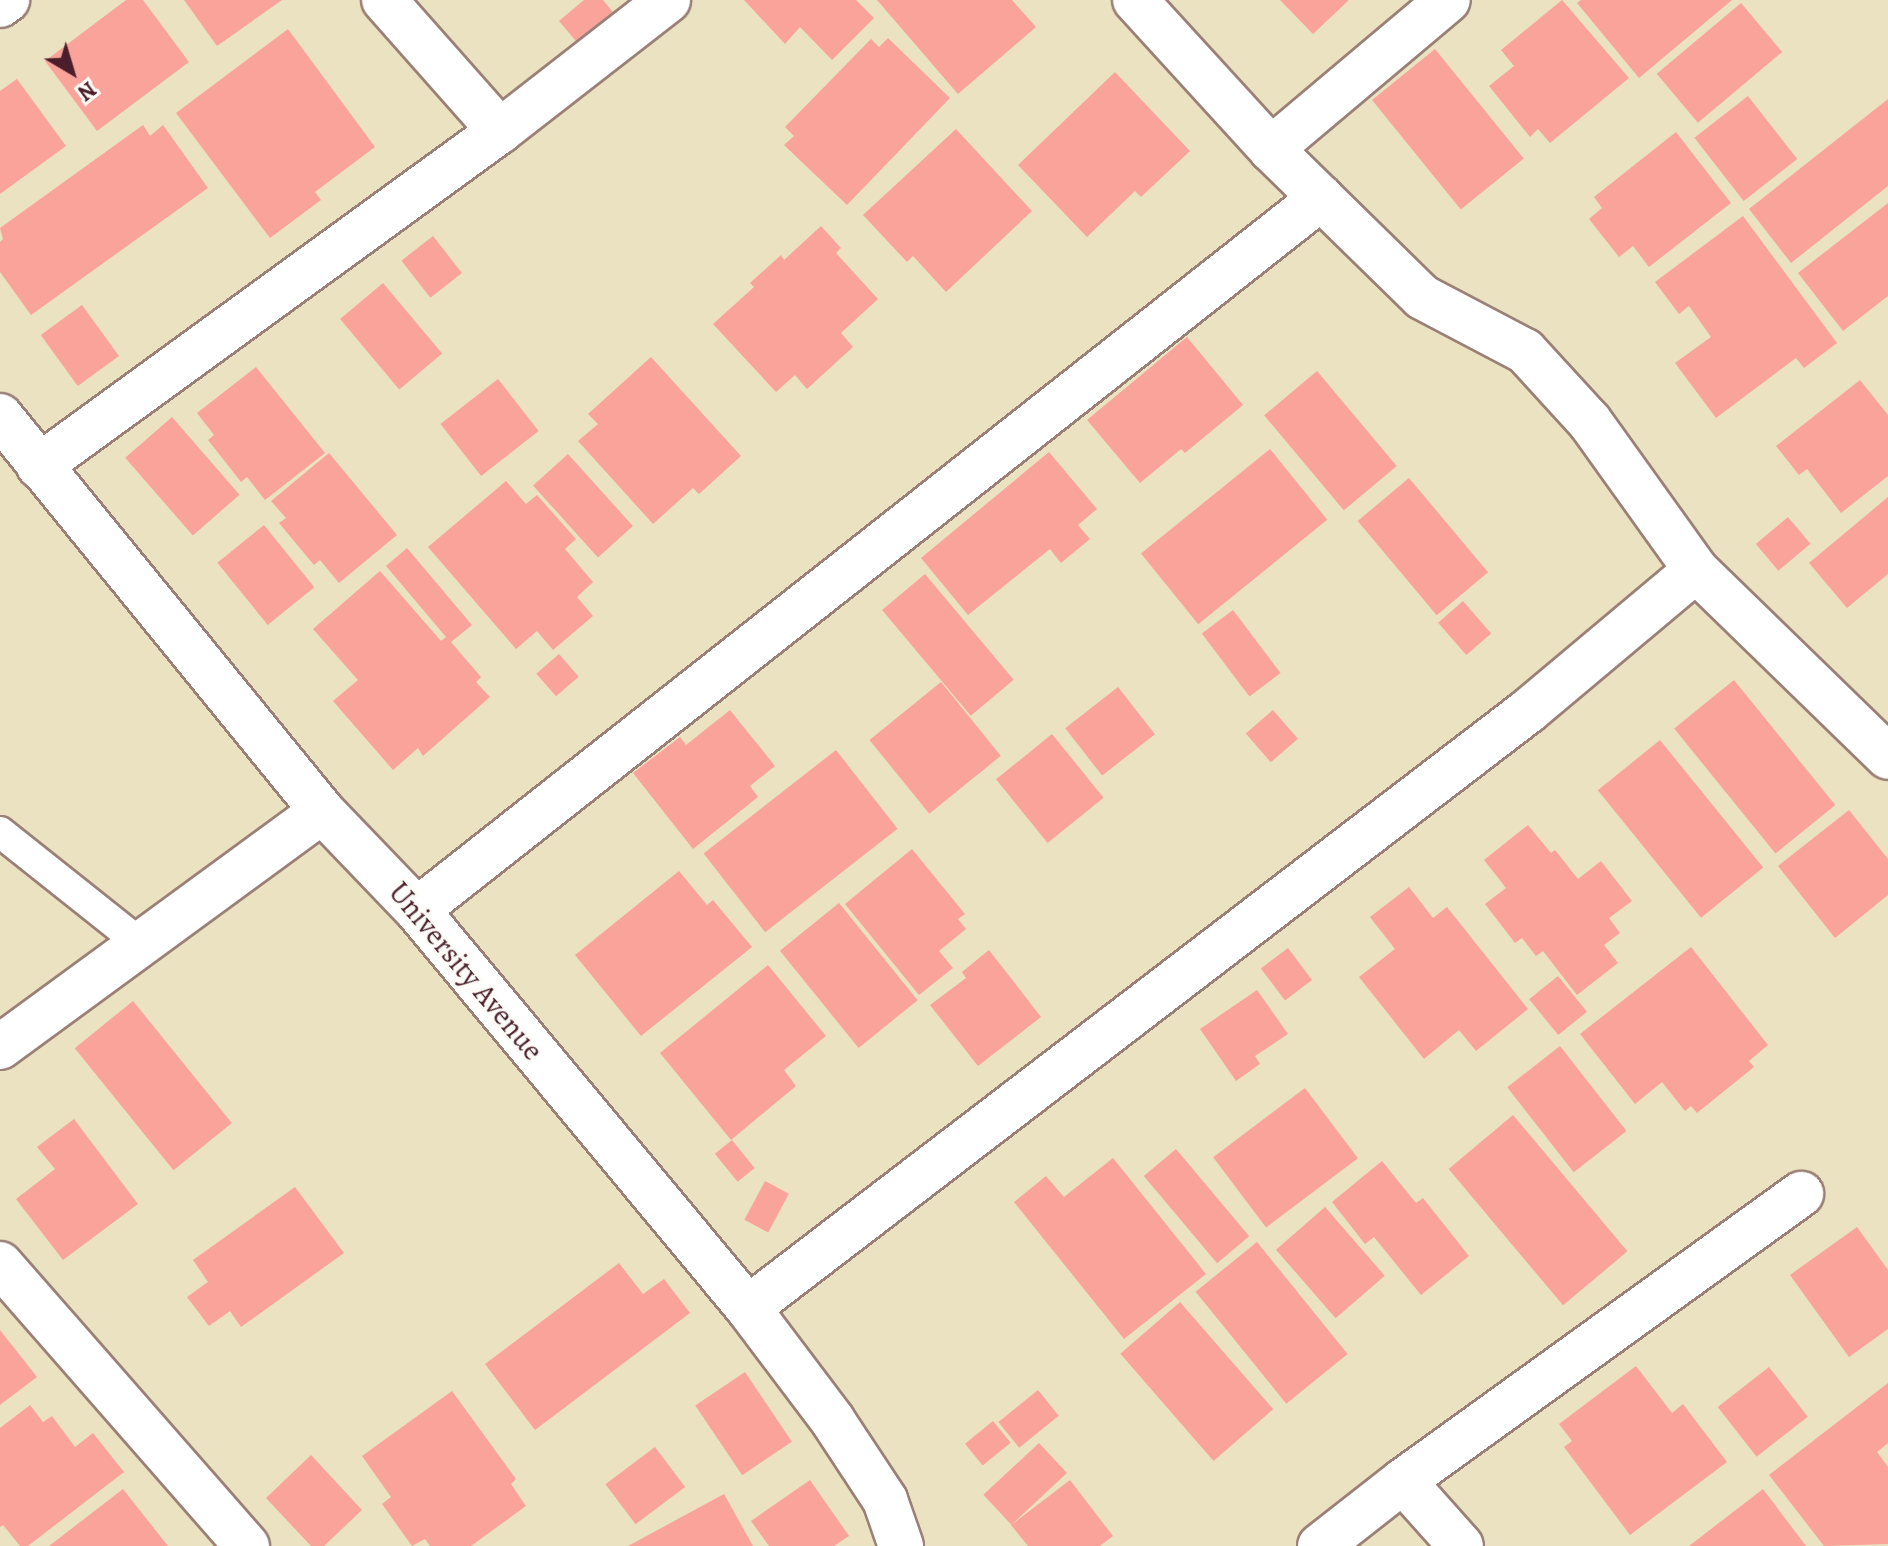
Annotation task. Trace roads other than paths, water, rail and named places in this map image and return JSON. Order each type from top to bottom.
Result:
[{"type":"street","points":[[0,5],[7,0]]},
{"type":"street","points":[[384,0],[500,131]]},
{"type":"street","points":[[39,466],[500,131],[668,0]]},
{"type":"street","points":[[1135,0],[1271,149],[1422,297],[1525,351],[1590,422],[1696,570],[1888,757]]},
{"type":"street","points":[[1271,149],[1448,0]]},
{"type":"street","points":[[417,910],[1321,198]]},
{"type":"street","name":"University Avenue","points":[[0,416],[322,811],[417,910],[748,1308],[833,1421],[885,1500],[901,1546]]},
{"type":"street","points":[[748,1308],[1528,711],[1696,570]]},
{"type":"street","points":[[0,1047],[322,811]]},
{"type":"street","points":[[1320,1546],[1403,1481],[1801,1194]]},
{"type":"street","points":[[0,1264],[247,1546]]},
{"type":"street","points":[[1403,1481],[1461,1546]]},
{"type":"lane","points":[[0,832],[141,944]]}]
